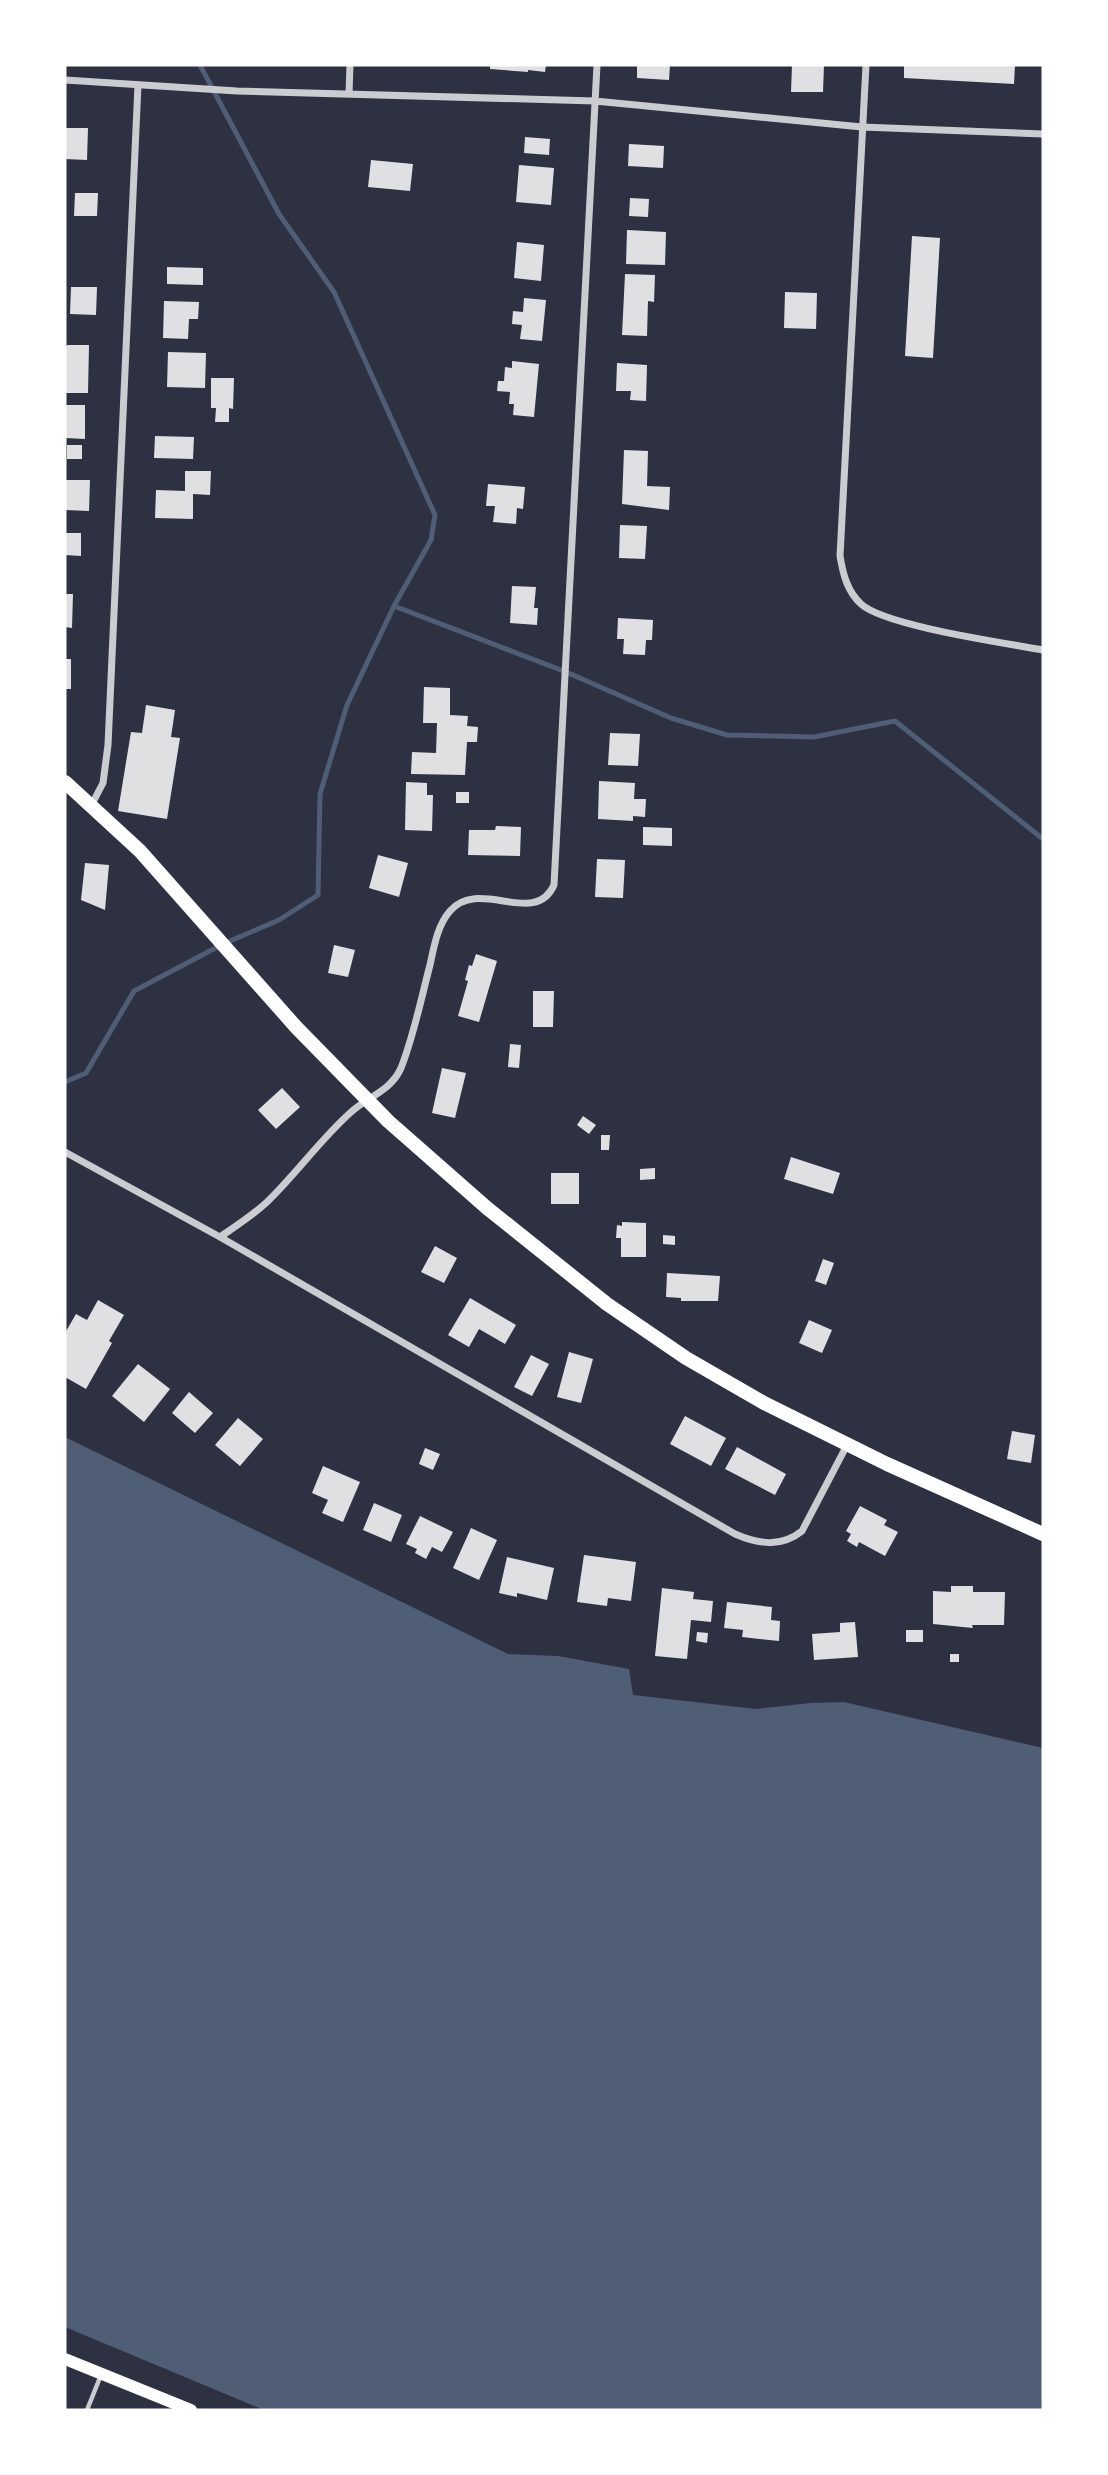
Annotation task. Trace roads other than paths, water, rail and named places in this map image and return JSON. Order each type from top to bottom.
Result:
[{"type":"main road","points":[[65,782],[140,851],[296,1027],[367,1100],[478,1200],[607,1304],[730,1385],[924,1482],[1043,1534]]},
{"type":"main road","points":[[65,2359],[191,2410]]},
{"type":"street","points":[[349,94],[350,65]]},
{"type":"street","points":[[220,1237],[255,1213],[350,1112],[391,1083],[398,1074],[439,929],[451,910],[471,897],[531,904],[544,898],[554,885],[597,65]]},
{"type":"street","points":[[866,65],[840,556],[843,576],[862,606],[876,613],[902,622],[1043,650]]},
{"type":"street","points":[[65,80],[236,91],[595,101],[862,127],[1043,134]]},
{"type":"street","points":[[92,804],[103,783],[108,745],[138,85]]},
{"type":"street","points":[[65,1152],[220,1237],[751,1541],[765,1544],[782,1542],[802,1531],[847,1445]]},
{"type":"lane","points":[[87,2410],[102,2374]]},
{"type":"water","points":[[65,1437],[508,1654],[558,1656],[629,1669],[633,1695],[756,1709],[844,1702],[1043,1748],[1043,2410],[264,2410],[65,2327]]},
{"type":"waterway","points":[[65,1082],[86,1073],[134,991],[223,944],[279,920],[318,895],[320,794],[347,705],[394,606],[431,540],[435,515],[334,292],[279,214],[200,65]]},
{"type":"waterway","points":[[394,606],[566,672],[671,718],[727,735],[814,737],[895,721],[1043,839]]}]
